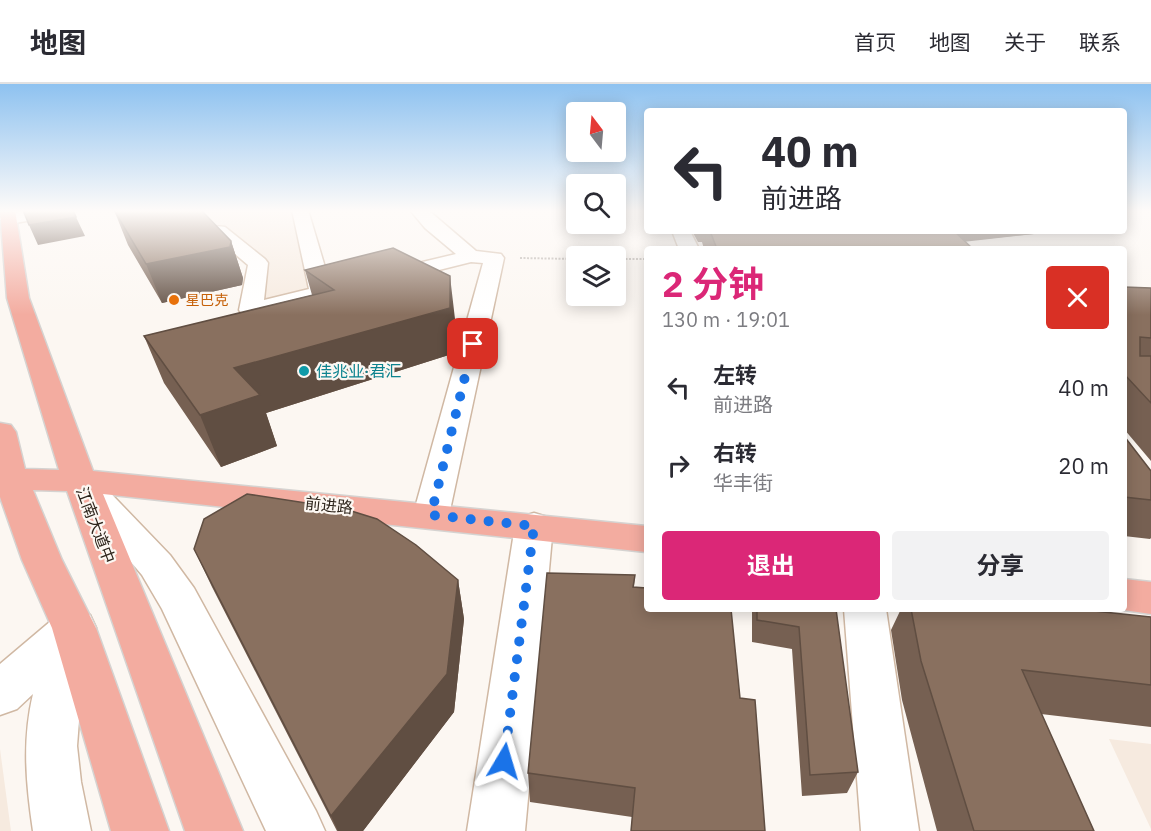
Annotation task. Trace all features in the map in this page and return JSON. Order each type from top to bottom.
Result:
[{"type":"main road","name":"江南大道中","points":[[12,245],[18,298],[79,481],[214,831]]},
{"type":"main road","points":[[0,432],[11,479],[42,560],[74,628],[140,831]]},
{"type":"main road","name":"前进路","points":[[11,479],[79,481],[431,515],[644,539]]},
{"type":"main road","points":[[1127,594],[1151,598]]},
{"type":"street","points":[[236,245],[258,263],[250,310],[482,257]]},
{"type":"street","points":[[309,245],[321,292]]},
{"type":"street","points":[[463,245],[482,257]]},
{"type":"street","points":[[431,515],[482,257]]},
{"type":"street","points":[[79,481],[156,566],[179,600],[204,644],[296,831]]},
{"type":"street","points":[[496,831],[534,526]]},
{"type":"street","points":[[865,612],[890,831]]},
{"type":"street","points":[[0,694],[74,628]]},
{"type":"street","points":[[62,831],[55,796],[51,736],[56,697],[74,628]]},
{"type":"path","points":[[482,257],[566,259]]},
{"type":"path","points":[[626,259],[644,259]]},
{"type":"shaded area","points":[[243,245],[307,245],[318,292],[254,308],[260,263]]},
{"type":"shaded area","points":[[1109,739],[1151,744],[1151,829]]},
{"type":"shaded area","points":[[0,749],[11,831],[0,831]]},
{"type":"building","points":[[135,245],[230,245],[230,247],[146,264]]},
{"type":"building","points":[[715,245],[970,246],[716,246]]},
{"type":"building","points":[[393,248],[450,276],[450,308],[234,368],[260,395],[200,415],[144,336],[334,290],[305,270]]},
{"type":"building","points":[[1127,287],[1151,288],[1151,338],[1140,337],[1140,356],[1151,356],[1151,403],[1127,377]]},
{"type":"building","points":[[1127,440],[1151,471],[1151,500],[1127,497]]},
{"type":"building","points":[[247,494],[345,509],[377,519],[416,545],[458,580],[447,674],[331,816],[194,549],[204,519]]},
{"type":"building","points":[[547,573],[635,575],[633,587],[644,588],[644,612],[731,612],[740,698],[755,700],[765,831],[631,831],[635,788],[528,773]]},
{"type":"building","points":[[757,612],[836,612],[858,772],[810,775],[799,627],[757,620]]},
{"type":"building","points":[[912,612],[1104,612],[1151,617],[1151,685],[1022,670],[1094,831],[974,831],[921,661]]},
{"type":"place","name":"星巴克","points":[[174,300]]},
{"type":"place","name":"佳兆业·君汇","points":[[304,371]]},
{"type":"route","points":[[473,344],[431,515],[534,526],[504,761]]}]
